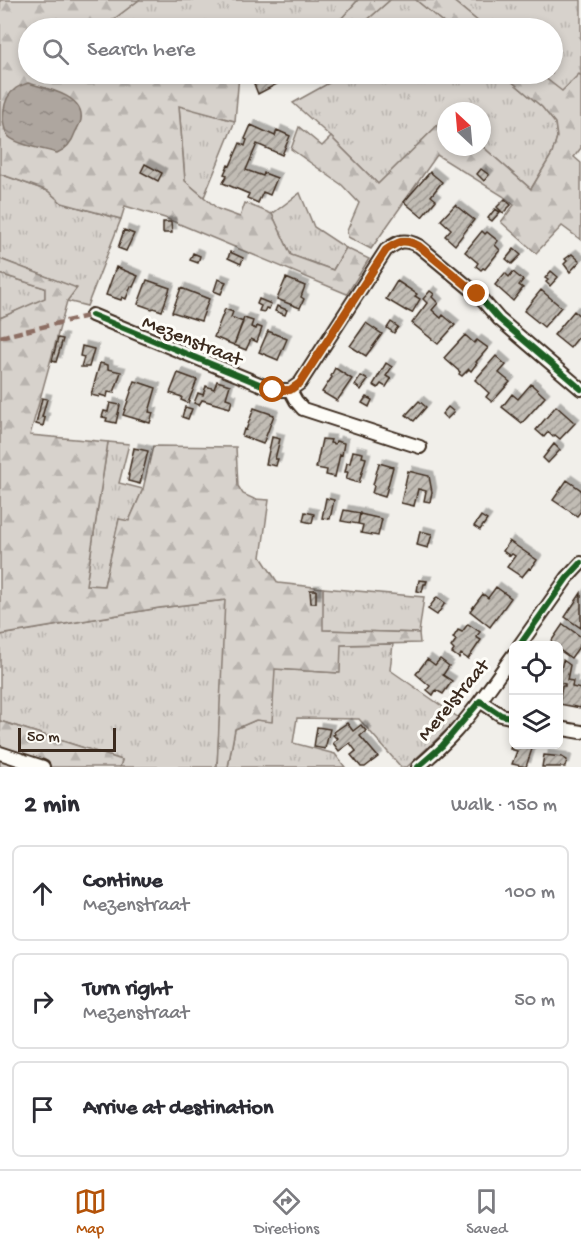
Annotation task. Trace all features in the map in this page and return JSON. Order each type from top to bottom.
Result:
[{"type":"street","points":[[420,447],[303,409],[290,390],[300,383],[386,250],[401,242],[410,242],[419,246],[477,294],[499,319],[581,389]]},
{"type":"street","name":"Mezenstraat","points":[[92,315],[273,390],[290,390]]},
{"type":"street","points":[[522,641],[567,578],[581,563]]},
{"type":"street","name":"Merelstraat","points":[[418,767],[456,731],[509,660]]},
{"type":"street","points":[[480,701],[501,715],[509,717]]},
{"type":"street","points":[[563,729],[581,732]]},
{"type":"street","points":[[0,753],[43,767]]},
{"type":"green space","points":[[0,0],[139,0],[115,18],[18,18],[18,84],[238,84],[235,121],[179,106],[185,181],[218,209],[240,217],[245,203],[272,214],[291,255],[333,270],[346,248],[369,259],[347,294],[165,218],[125,206],[121,219],[62,203],[48,191],[0,174]]},
{"type":"green space","points":[[139,0],[358,0],[342,18],[115,18]]},
{"type":"green space","points":[[358,0],[390,0],[369,18],[342,18]]},
{"type":"green space","points":[[390,0],[416,0],[438,18],[369,18]]},
{"type":"green space","points":[[416,0],[452,0],[474,18],[438,18]]},
{"type":"green space","points":[[452,0],[581,0],[581,76],[579,75],[562,92],[552,84],[563,84],[563,18],[474,18]]},
{"type":"green space","points":[[579,74],[581,76],[581,148],[574,157],[581,163],[581,240],[562,226],[536,253],[501,222],[514,205],[439,156],[491,156],[491,154],[531,189],[552,154],[557,137],[555,123],[542,107],[515,84],[553,84],[562,91]]},
{"type":"green space","points":[[327,84],[515,84],[542,107],[555,123],[557,137],[552,154],[531,189],[491,154],[491,102],[437,102],[437,126],[378,184],[293,103]]},
{"type":"green space","points":[[179,105],[235,121],[204,197],[185,181]]},
{"type":"green space","points":[[437,126],[437,155],[371,249],[348,237],[347,231],[359,203],[342,185],[291,149],[299,127],[322,146],[331,137],[378,184]]},
{"type":"green space","points":[[0,174],[48,191],[62,203],[121,219],[87,306],[67,301],[76,288],[0,259]]},
{"type":"green space","points":[[300,193],[314,227],[346,248],[333,270],[291,255],[272,214]]},
{"type":"green space","points":[[0,259],[77,288],[67,301],[30,435],[108,442],[86,585],[104,586],[119,519],[129,521],[143,489],[153,446],[236,447],[238,486],[243,494],[254,499],[269,500],[261,557],[278,583],[323,588],[323,630],[419,633],[420,643],[341,645],[340,673],[275,669],[272,722],[256,720],[235,729],[228,767],[217,767],[225,600],[159,608],[0,635],[0,318],[45,298],[45,288],[0,274]]},
{"type":"green space","points":[[0,274],[45,288],[45,299],[0,318]]},
{"type":"green space","points":[[108,442],[129,444],[119,483],[143,489],[129,521],[119,520],[104,586],[86,585]]},
{"type":"green space","points":[[323,588],[424,597],[419,633],[322,630]]},
{"type":"green space","points":[[226,600],[217,767],[120,767],[122,760],[0,721],[0,635],[159,608]]},
{"type":"green space","points":[[393,644],[390,670],[459,718],[407,767],[401,767],[359,719],[297,718],[293,743],[335,754],[345,767],[228,767],[235,729],[256,720],[272,721],[274,669],[339,673],[340,645]]},
{"type":"green space","points":[[0,721],[122,760],[120,767],[0,767]]},
{"type":"water","points":[[32,84],[53,90],[77,104],[81,111],[81,120],[66,147],[57,153],[18,142],[8,136],[3,118],[5,105],[7,98],[16,88]]},
{"type":"building","points":[[254,84],[277,84],[258,94]]},
{"type":"building","points":[[251,125],[275,136],[277,130],[290,136],[282,155],[257,144],[246,170],[277,178],[270,195],[263,192],[258,203],[247,198],[249,194],[223,183],[227,175],[224,174],[240,143],[245,146],[247,140],[245,139]]},
{"type":"building","points":[[145,164],[162,173],[158,181],[141,172]]},
{"type":"building","points":[[481,169],[489,175],[484,181],[477,174]]},
{"type":"building","points":[[430,172],[442,182],[431,196],[436,200],[422,217],[404,202]]},
{"type":"building","points":[[505,199],[511,205],[503,213],[497,207]]},
{"type":"building","points":[[455,205],[474,220],[455,245],[445,236],[451,229],[441,220]]},
{"type":"building","points":[[495,209],[500,212],[492,221],[488,218]]},
{"type":"building","points":[[163,222],[171,222],[172,233],[163,233]]},
{"type":"building","points":[[124,230],[134,234],[126,251],[118,248]]},
{"type":"building","points":[[482,231],[485,234],[487,232],[498,241],[495,245],[500,250],[485,269],[481,270],[476,266],[478,263],[465,252]]},
{"type":"building","points":[[514,249],[521,255],[512,264],[506,259]]},
{"type":"building","points":[[230,252],[243,258],[241,264],[228,258]]},
{"type":"building","points":[[193,253],[200,256],[198,263],[190,260]]},
{"type":"building","points":[[572,254],[580,261],[570,272],[564,264],[567,261],[565,259]]},
{"type":"building","points":[[116,267],[138,276],[126,299],[122,297],[121,300],[106,295]]},
{"type":"building","points":[[551,271],[558,277],[550,286],[545,278]]},
{"type":"building","points":[[513,272],[523,280],[519,285],[523,288],[513,301],[495,285],[505,273],[509,277]]},
{"type":"building","points":[[286,278],[305,286],[301,297],[304,299],[300,308],[277,299]]},
{"type":"building","points":[[218,279],[226,282],[221,294],[214,291]]},
{"type":"building","points":[[147,280],[170,288],[162,311],[138,304]]},
{"type":"building","points":[[397,281],[417,294],[415,296],[420,299],[412,313],[386,299]]},
{"type":"building","points":[[181,288],[209,299],[201,321],[172,312]]},
{"type":"building","points":[[541,290],[561,307],[544,327],[524,311]]},
{"type":"building","points":[[430,291],[438,303],[432,310],[441,318],[443,315],[455,325],[438,344],[412,323],[427,303],[423,299]]},
{"type":"building","points":[[259,299],[271,304],[269,309],[266,308],[264,312],[259,311],[261,306],[257,304]]},
{"type":"building","points":[[277,306],[287,310],[285,315],[275,311]]},
{"type":"building","points":[[225,309],[233,312],[231,317],[243,322],[234,345],[214,337]]},
{"type":"building","points":[[574,311],[581,317],[581,334],[570,348],[554,335]]},
{"type":"building","points":[[244,318],[253,321],[251,327],[262,328],[257,342],[251,339],[246,350],[234,345]]},
{"type":"building","points":[[391,322],[398,327],[394,333],[387,328]]},
{"type":"building","points":[[366,323],[382,334],[366,356],[350,346]]},
{"type":"building","points":[[268,331],[287,339],[278,360],[259,352]]},
{"type":"building","points":[[465,335],[474,343],[477,340],[488,348],[471,371],[469,369],[462,376],[444,358]]},
{"type":"building","points":[[58,338],[63,339],[56,362],[52,361]]},
{"type":"building","points":[[82,346],[94,349],[89,367],[81,367],[84,357],[80,356]]},
{"type":"building","points":[[496,356],[506,365],[499,373],[510,382],[492,402],[486,397],[489,393],[475,380]]},
{"type":"building","points":[[100,363],[108,365],[108,369],[121,372],[114,393],[108,392],[107,397],[91,395]]},
{"type":"building","points":[[386,363],[392,367],[386,376],[391,379],[386,387],[381,384],[378,388],[373,385]]},
{"type":"building","points":[[335,368],[352,379],[337,401],[322,392]]},
{"type":"building","points":[[178,373],[197,380],[188,403],[181,400],[182,397],[170,393]]},
{"type":"building","points":[[361,376],[368,380],[361,390],[355,385]]},
{"type":"building","points":[[135,381],[156,388],[149,412],[153,413],[150,423],[123,415]]},
{"type":"building","points":[[217,381],[230,385],[226,398],[232,400],[230,408],[202,400],[199,405],[194,403],[198,393],[203,395],[206,386],[214,389]]},
{"type":"building","points":[[531,384],[545,397],[522,423],[502,407],[512,394],[518,399]]},
{"type":"building","points":[[366,397],[372,400],[369,407],[362,403]]},
{"type":"building","points":[[42,398],[47,399],[42,417],[45,418],[43,426],[36,424]]},
{"type":"building","points":[[419,401],[426,407],[414,421],[406,415]]},
{"type":"building","points":[[110,403],[120,405],[116,423],[106,421],[107,418],[102,417],[104,411],[108,412]]},
{"type":"building","points":[[556,406],[575,423],[560,439],[548,432],[544,437],[536,430]]},
{"type":"building","points":[[185,407],[192,409],[188,419],[182,417]]},
{"type":"building","points":[[448,407],[454,412],[447,419],[442,414]]},
{"type":"building","points":[[254,408],[274,415],[263,444],[242,436]]},
{"type":"building","points":[[272,437],[280,439],[275,459],[278,459],[276,466],[266,464]]},
{"type":"building","points":[[322,439],[331,440],[330,443],[335,444],[336,441],[344,443],[335,477],[326,475],[327,470],[316,468]]},
{"type":"building","points":[[554,444],[560,450],[548,463],[543,458]]},
{"type":"building","points":[[134,448],[148,451],[140,484],[128,481]]},
{"type":"building","points":[[353,451],[363,453],[362,457],[366,458],[359,483],[346,479],[347,463],[350,463]]},
{"type":"building","points":[[379,463],[393,467],[385,497],[372,493]]},
{"type":"building","points":[[408,471],[429,476],[432,492],[430,502],[424,501],[426,491],[418,489],[414,506],[401,503]]},
{"type":"building","points":[[567,480],[581,490],[581,511],[577,516],[553,500]]},
{"type":"building","points":[[326,498],[334,500],[330,519],[322,518]]},
{"type":"building","points":[[344,510],[360,513],[358,524],[341,521]]},
{"type":"building","points":[[305,512],[314,514],[312,523],[303,521]]},
{"type":"building","points":[[360,514],[382,519],[378,536],[361,533],[363,525],[358,524]]},
{"type":"building","points":[[481,516],[487,520],[480,530],[474,526]]},
{"type":"building","points":[[420,531],[432,534],[428,548],[417,545]]},
{"type":"building","points":[[509,541],[537,560],[522,577],[507,567],[515,556],[512,554],[510,556],[503,551]]},
{"type":"building","points":[[419,580],[427,581],[422,592],[417,591]]},
{"type":"building","points":[[496,587],[511,598],[490,627],[470,611],[483,594],[488,598]]},
{"type":"building","points":[[310,590],[316,590],[316,603],[311,603]]},
{"type":"building","points":[[581,593],[581,628],[565,617]]},
{"type":"building","points":[[437,597],[445,603],[437,615],[428,609]]},
{"type":"building","points":[[468,624],[480,632],[476,637],[481,640],[468,659],[461,654],[459,658],[452,653],[454,650],[451,647],[456,640],[453,638],[458,630],[462,632]]},
{"type":"building","points":[[563,624],[581,637],[581,644],[571,658],[563,652],[563,641],[551,641]]},
{"type":"building","points":[[427,659],[435,665],[440,659],[449,666],[443,675],[452,681],[443,694],[436,690],[433,695],[427,690],[430,686],[416,674]]},
{"type":"building","points":[[563,660],[570,665],[567,680],[573,681],[572,687],[581,689],[581,708],[563,705],[565,684],[563,684]]},
{"type":"building","points":[[347,723],[353,731],[361,725],[366,731],[360,736],[378,757],[365,767],[361,767],[351,755],[356,751],[350,743],[339,751],[333,743],[338,738],[333,735],[334,732]]},
{"type":"building","points":[[317,727],[330,729],[325,749],[314,747]]},
{"type":"building","points":[[510,749],[532,749],[526,767],[512,764],[517,751]]},
{"type":"building","points":[[544,755],[562,757],[567,760],[565,767],[542,767]]},
{"type":"marked path","points":[[0,337],[92,315]]},
{"type":"cycle path","points":[[92,315],[274,390],[290,390],[300,383],[386,250],[405,241],[419,246],[477,294],[499,319],[581,389]]},
{"type":"cycle path","points":[[523,641],[567,578],[581,563]]},
{"type":"cycle path","points":[[418,767],[442,746],[480,701],[501,715],[509,717]]},
{"type":"route","points":[[273,390],[290,390],[300,383],[386,250],[395,244],[410,242],[419,246],[477,294]]}]
